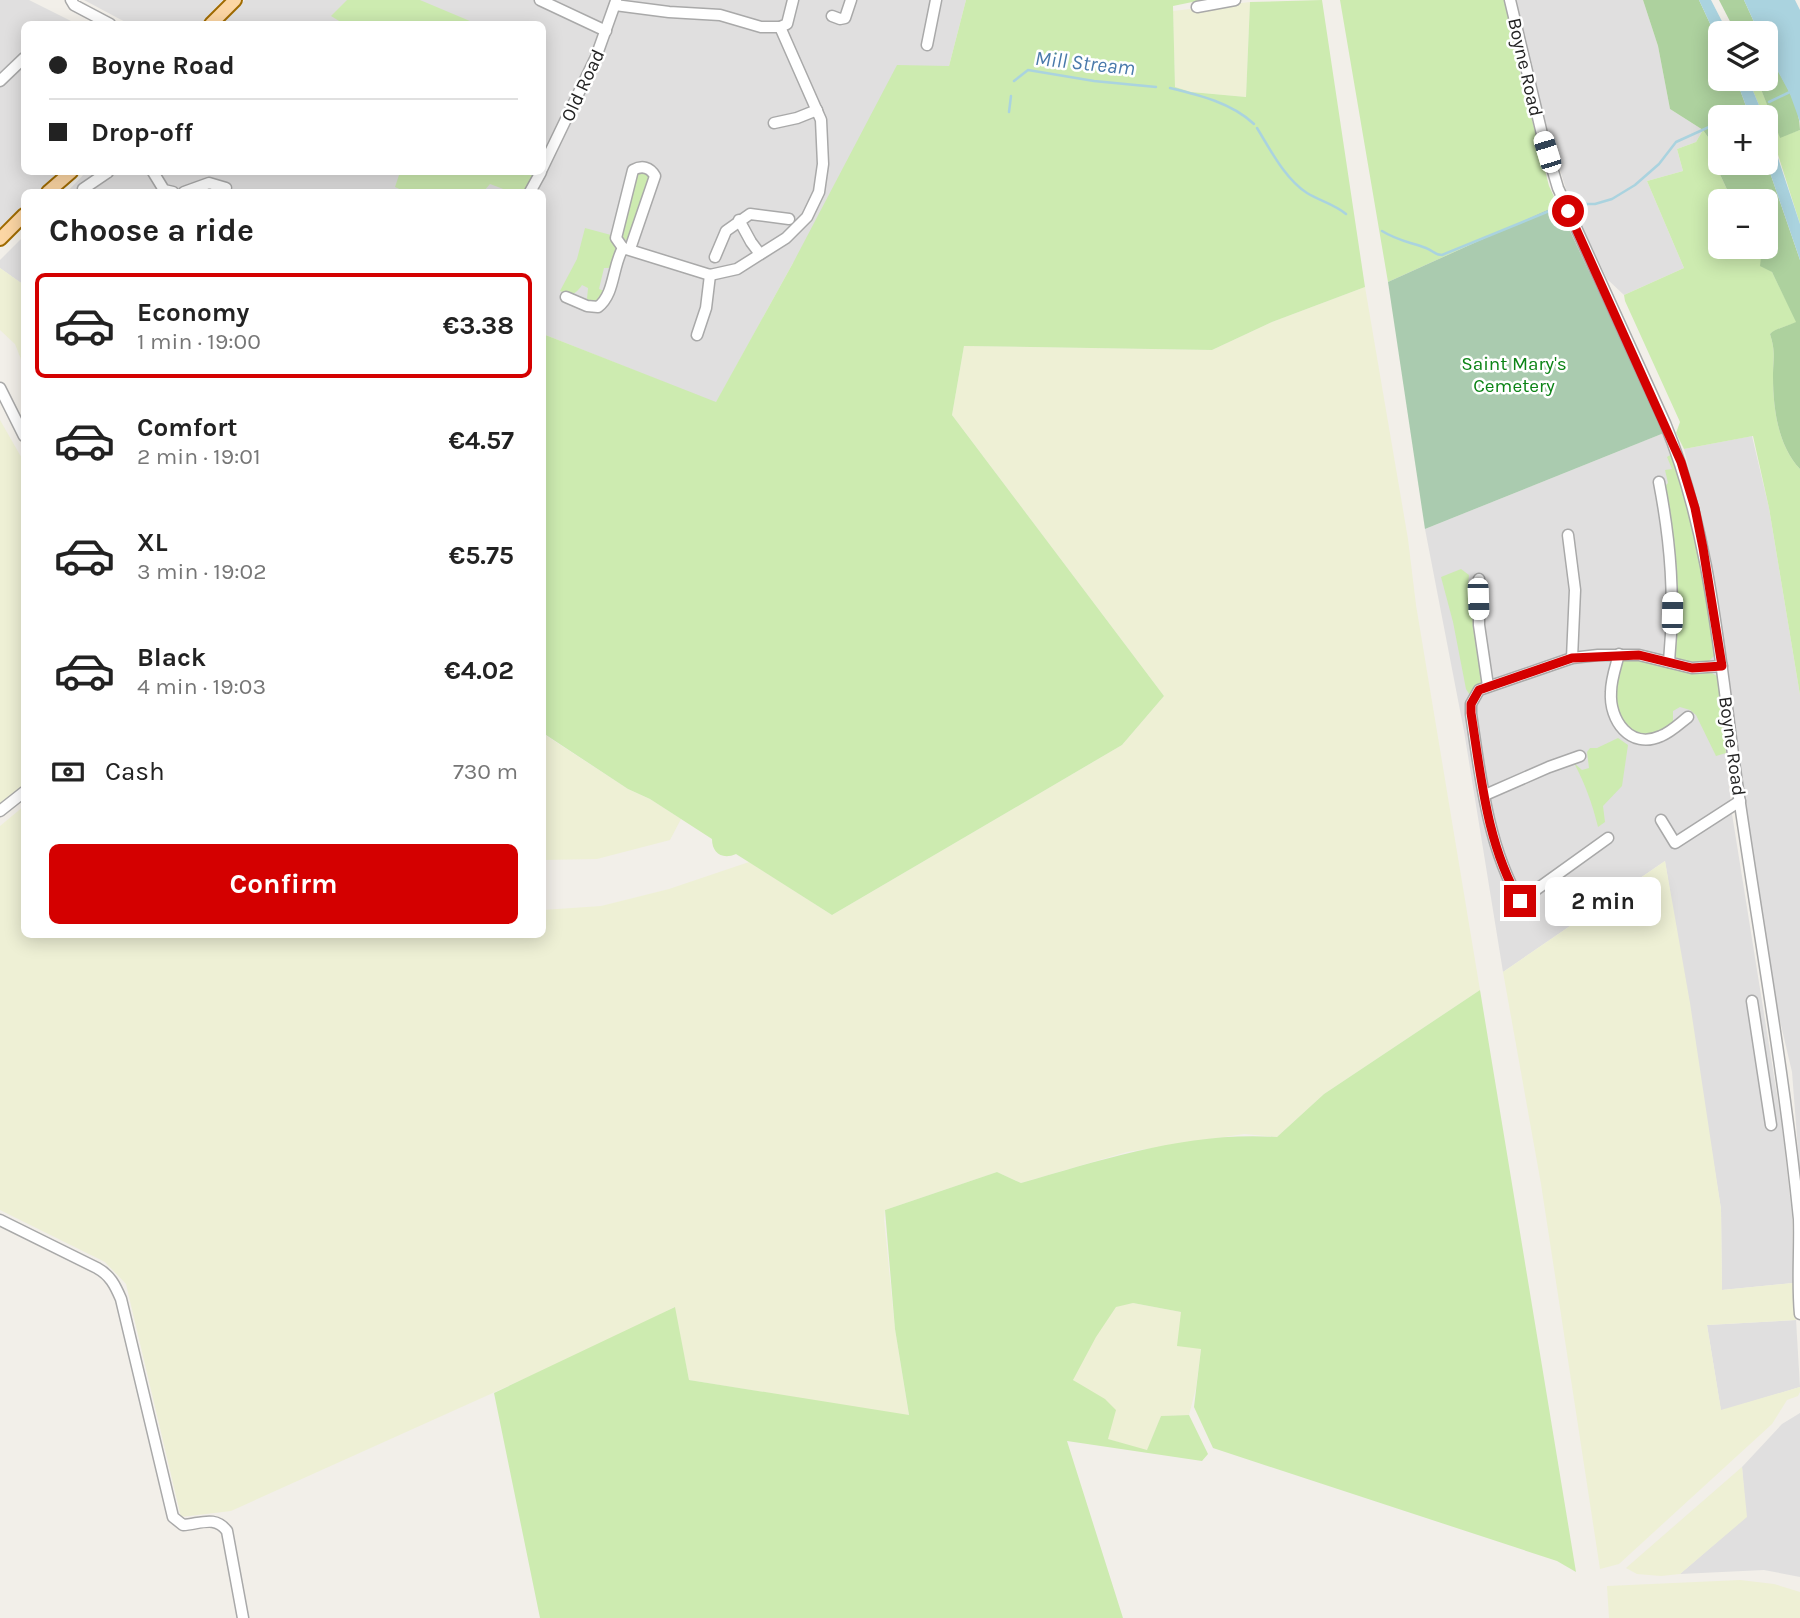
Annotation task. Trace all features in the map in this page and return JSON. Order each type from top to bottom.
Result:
[{"type":"main road","points":[[214,21],[234,0]]},
{"type":"main road","points":[[51,189],[68,175]]},
{"type":"main road","points":[[0,239],[21,218]]},
{"type":"street","points":[[71,0],[74,5],[104,21]]},
{"type":"street","points":[[540,0],[606,32]]},
{"type":"street","points":[[615,2],[668,12],[720,15],[761,27],[780,27],[787,24],[790,18],[793,0]]},
{"type":"street","points":[[832,16],[845,18],[852,0]]},
{"type":"street","points":[[927,45],[936,0]]},
{"type":"street","points":[[1197,7],[1235,0]]},
{"type":"street","name":"Boyne Road","points":[[1510,0],[1542,134],[1558,188],[1681,462],[1695,508],[1722,666],[1800,1224],[1800,1314]]},
{"type":"street","name":"Old Road","points":[[546,161],[606,32],[615,2]]},
{"type":"street","points":[[566,297],[587,306],[598,307],[604,302],[610,291],[616,264],[627,249],[655,176],[648,168],[640,166],[633,170],[618,221],[616,238],[627,249],[710,275],[737,269],[786,238],[807,217],[819,191],[821,120],[780,27]]},
{"type":"street","points":[[0,81],[21,61]]},
{"type":"street","points":[[774,123],[817,110]]},
{"type":"street","points":[[83,188],[103,175]]},
{"type":"street","points":[[192,189],[209,183],[226,188]]},
{"type":"street","points":[[715,257],[726,230],[750,214],[789,219]]},
{"type":"street","points":[[739,220],[760,254]]},
{"type":"street","points":[[697,335],[706,308],[710,275]]},
{"type":"street","points":[[0,388],[21,430]]},
{"type":"street","points":[[1658,482],[1672,568],[1669,662]]},
{"type":"street","points":[[1568,535],[1576,590],[1572,658]]},
{"type":"street","points":[[1479,579],[1479,625],[1488,687]]},
{"type":"street","points":[[1619,654],[1611,690],[1613,712],[1623,731],[1638,738],[1658,738],[1688,717]]},
{"type":"street","points":[[1608,838],[1516,904],[1503,867],[1480,773],[1471,704],[1479,690],[1572,658],[1639,655],[1692,668],[1722,666]]},
{"type":"street","points":[[1485,795],[1549,766],[1580,756]]},
{"type":"street","points":[[0,811],[21,794]]},
{"type":"street","points":[[1661,820],[1675,843],[1740,801]]},
{"type":"street","points":[[1752,1001],[1772,1125]]},
{"type":"street","points":[[1761,1058],[1777,1055]]},
{"type":"street","points":[[0,1220],[97,1268],[114,1282],[121,1299],[173,1517],[183,1525],[212,1521],[223,1525],[227,1531],[243,1618]]},
{"type":"shaded area","points":[[0,0],[29,0],[71,21],[21,21],[21,56],[0,76]]},
{"type":"shaded area","points":[[84,0],[223,0],[203,21],[123,21]]},
{"type":"shaded area","points":[[245,0],[610,0],[595,46],[546,150],[546,21],[224,21]]},
{"type":"shaded area","points":[[621,0],[966,0],[949,66],[793,263],[716,403],[546,335],[546,189],[537,189],[597,68]]},
{"type":"shaded area","points":[[1515,0],[1643,0],[1658,46],[1670,109],[1703,130],[1696,142],[1677,149],[1683,171],[1647,181],[1684,268],[1624,295],[1607,279],[1569,199],[1541,108]]},
{"type":"shaded area","points":[[21,66],[21,175],[61,175],[44,189],[21,189],[21,211],[0,232],[0,87]]},
{"type":"shaded area","points":[[83,175],[533,175],[526,189],[70,189]]},
{"type":"shaded area","points":[[21,239],[21,283],[0,268],[0,260]]},
{"type":"shaded area","points":[[1664,433],[1677,464],[1709,597],[1732,814],[1782,1126],[1792,1215],[1793,1283],[1722,1290],[1721,1209],[1665,861],[1503,972],[1464,731],[1425,529]]},
{"type":"shaded area","points":[[1752,436],[1769,508],[1800,695],[1800,1176],[1792,1072],[1769,974],[1711,558],[1684,449]]},
{"type":"shaded area","points":[[1796,1320],[1800,1387],[1721,1411],[1707,1325]]},
{"type":"shaded area","points":[[1800,1413],[1800,1577],[1764,1570],[1680,1574],[1746,1517],[1742,1467],[1782,1424]]},
{"type":"green space","points":[[347,0],[420,0],[470,21],[339,21],[331,16]]},
{"type":"green space","points":[[966,0],[1202,0],[1173,6],[1175,87],[1191,92],[1246,97],[1250,2],[1322,0],[1365,287],[1272,322],[1212,350],[964,346],[952,415],[1164,696],[1122,745],[832,915],[736,854],[722,856],[714,848],[712,839],[650,799],[628,789],[546,735],[546,335],[716,402],[897,65],[949,66]]},
{"type":"green space","points":[[1340,0],[1505,0],[1549,186],[1558,205],[1388,282]]},
{"type":"green space","points":[[1643,0],[1699,0],[1709,21],[1708,91],[1740,91],[1746,105],[1708,105],[1708,137],[1703,130],[1670,109],[1658,46]]},
{"type":"green space","points":[[1719,0],[1744,0],[1754,21],[1730,21]]},
{"type":"green space","points":[[1250,2],[1246,97],[1191,92],[1175,87],[1173,11]]},
{"type":"green space","points":[[1778,72],[1792,98],[1800,130],[1780,138],[1778,105],[1767,105],[1762,91],[1778,91]]},
{"type":"green space","points":[[1753,91],[1762,91],[1767,105],[1759,105]]},
{"type":"green space","points":[[1703,130],[1708,137],[1708,175],[1720,175],[1727,189],[1708,189],[1708,259],[1762,259],[1772,272],[1797,322],[1770,334],[1774,351],[1773,389],[1778,426],[1786,449],[1800,469],[1800,695],[1769,508],[1753,436],[1684,449],[1676,433],[1680,422],[1625,301],[1624,295],[1684,268],[1647,181],[1683,171],[1677,149],[1696,142]]},
{"type":"green space","points":[[1800,130],[1800,224],[1778,155],[1778,132],[1780,137]]},
{"type":"green space","points":[[645,171],[650,175],[629,239],[625,240],[621,237],[621,232],[637,174]]},
{"type":"green space","points":[[399,175],[533,175],[526,189],[503,189],[490,184],[486,189],[395,187]]},
{"type":"green space","points":[[1720,175],[1771,175],[1776,189],[1727,189]]},
{"type":"green space","points":[[1778,196],[1800,260],[1800,469],[1786,449],[1778,426],[1774,401],[1774,351],[1770,334],[1796,322],[1772,272],[1760,266],[1761,259],[1778,259]]},
{"type":"green space","name":"Saint Mary's Cemetery","points":[[1558,205],[1664,433],[1425,529],[1388,282]]},
{"type":"green space","points":[[585,228],[611,235],[616,246],[610,268],[604,268],[599,289],[607,292],[598,304],[587,299],[588,288],[582,285],[573,294],[560,291],[577,259]]},
{"type":"green space","points":[[0,268],[21,283],[21,359],[15,344],[0,330]]},
{"type":"green space","points":[[1365,287],[1480,990],[1324,1094],[1277,1137],[1244,1134],[1127,1152],[1021,1183],[997,1172],[885,1210],[895,1329],[909,1416],[689,1380],[674,1307],[630,1331],[231,1511],[181,1517],[126,1284],[105,1262],[0,1210],[0,826],[21,808],[21,938],[546,938],[546,910],[601,906],[669,889],[749,862],[832,915],[1122,745],[1164,696],[952,415],[964,346],[1212,350],[1272,322]]},
{"type":"green space","points":[[0,420],[21,457],[21,787],[0,804]]},
{"type":"green space","points":[[1672,454],[1692,509],[1709,597],[1715,655],[1707,663],[1690,664],[1676,657],[1677,591],[1664,487],[1668,483],[1665,470],[1672,469],[1667,457]]},
{"type":"green space","points":[[1461,569],[1469,575],[1468,584],[1474,590],[1477,646],[1485,685],[1471,697],[1466,689],[1441,577]]},
{"type":"green space","points":[[1627,659],[1653,662],[1680,670],[1712,673],[1718,677],[1726,753],[1716,756],[1696,715],[1680,707],[1673,711],[1673,724],[1665,728],[1649,734],[1629,730],[1619,715],[1614,694],[1622,662]]},
{"type":"green space","points":[[546,736],[628,789],[650,799],[681,819],[670,840],[597,859],[546,860]]},
{"type":"green space","points":[[1618,738],[1628,745],[1622,786],[1603,806],[1605,822],[1598,827],[1574,763],[1582,770],[1589,768],[1587,752],[1590,748],[1597,748]]},
{"type":"green space","points":[[1665,861],[1690,1003],[1721,1209],[1722,1290],[1793,1283],[1796,1320],[1707,1325],[1721,1410],[1800,1387],[1800,1392],[1798,1396],[1787,1400],[1772,1424],[1619,1564],[1600,1569],[1541,1184],[1503,972]]},
{"type":"green space","points":[[1480,990],[1576,1572],[1557,1561],[1213,1448],[1194,1407],[1201,1349],[1177,1346],[1181,1312],[1133,1303],[1116,1307],[1073,1380],[1105,1399],[1116,1410],[1108,1439],[1147,1450],[1161,1416],[1189,1415],[1208,1454],[1202,1461],[1067,1441],[1123,1618],[540,1618],[494,1393],[675,1307],[689,1380],[909,1415],[895,1329],[885,1210],[997,1172],[1021,1183],[1116,1156],[1180,1143],[1244,1136],[1277,1137],[1324,1094]]},
{"type":"green space","points":[[1133,1303],[1181,1312],[1201,1349],[1189,1415],[1161,1416],[1147,1451],[1108,1439],[1073,1379],[1096,1335],[1116,1306]]},
{"type":"green space","points":[[1742,1467],[1747,1517],[1680,1574],[1637,1574],[1626,1568]]},
{"type":"green space","points":[[1740,1580],[1774,1584],[1800,1592],[1800,1618],[1609,1618],[1607,1586]]},
{"type":"water","points":[[1699,0],[1711,0],[1722,21],[1709,21]]},
{"type":"water","points":[[1744,0],[1795,0],[1800,10],[1800,122],[1778,72],[1778,21],[1754,21]]},
{"type":"water","points":[[1740,91],[1753,91],[1759,105],[1746,105]]},
{"type":"water","points":[[1778,158],[1800,224],[1800,260],[1778,189],[1776,189],[1771,175],[1778,175]]},
{"type":"waterway","name":"Mill Stream","points":[[1014,81],[1028,70],[1094,81],[1156,87]]},
{"type":"waterway","name":"Mill Stream","points":[[1170,88],[1225,105],[1254,124]]},
{"type":"waterway","name":"Mill Stream","points":[[1769,102],[1792,91]]},
{"type":"waterway","name":"Mill Stream","points":[[1009,112],[1011,96]]},
{"type":"waterway","name":"Mill Stream","points":[[1574,204],[1595,204],[1612,199],[1635,185],[1659,164],[1676,142],[1708,127]]},
{"type":"waterway","name":"Mill Stream","points":[[1257,128],[1279,163],[1299,187],[1346,214]]},
{"type":"waterway","name":"Mill Stream","points":[[1382,231],[1442,255],[1559,207]]},
{"type":"route","points":[[1520,901],[1503,867],[1480,773],[1471,713],[1471,704],[1479,690],[1572,658],[1639,655],[1692,668],[1722,666],[1695,508],[1681,462],[1568,211]]}]
